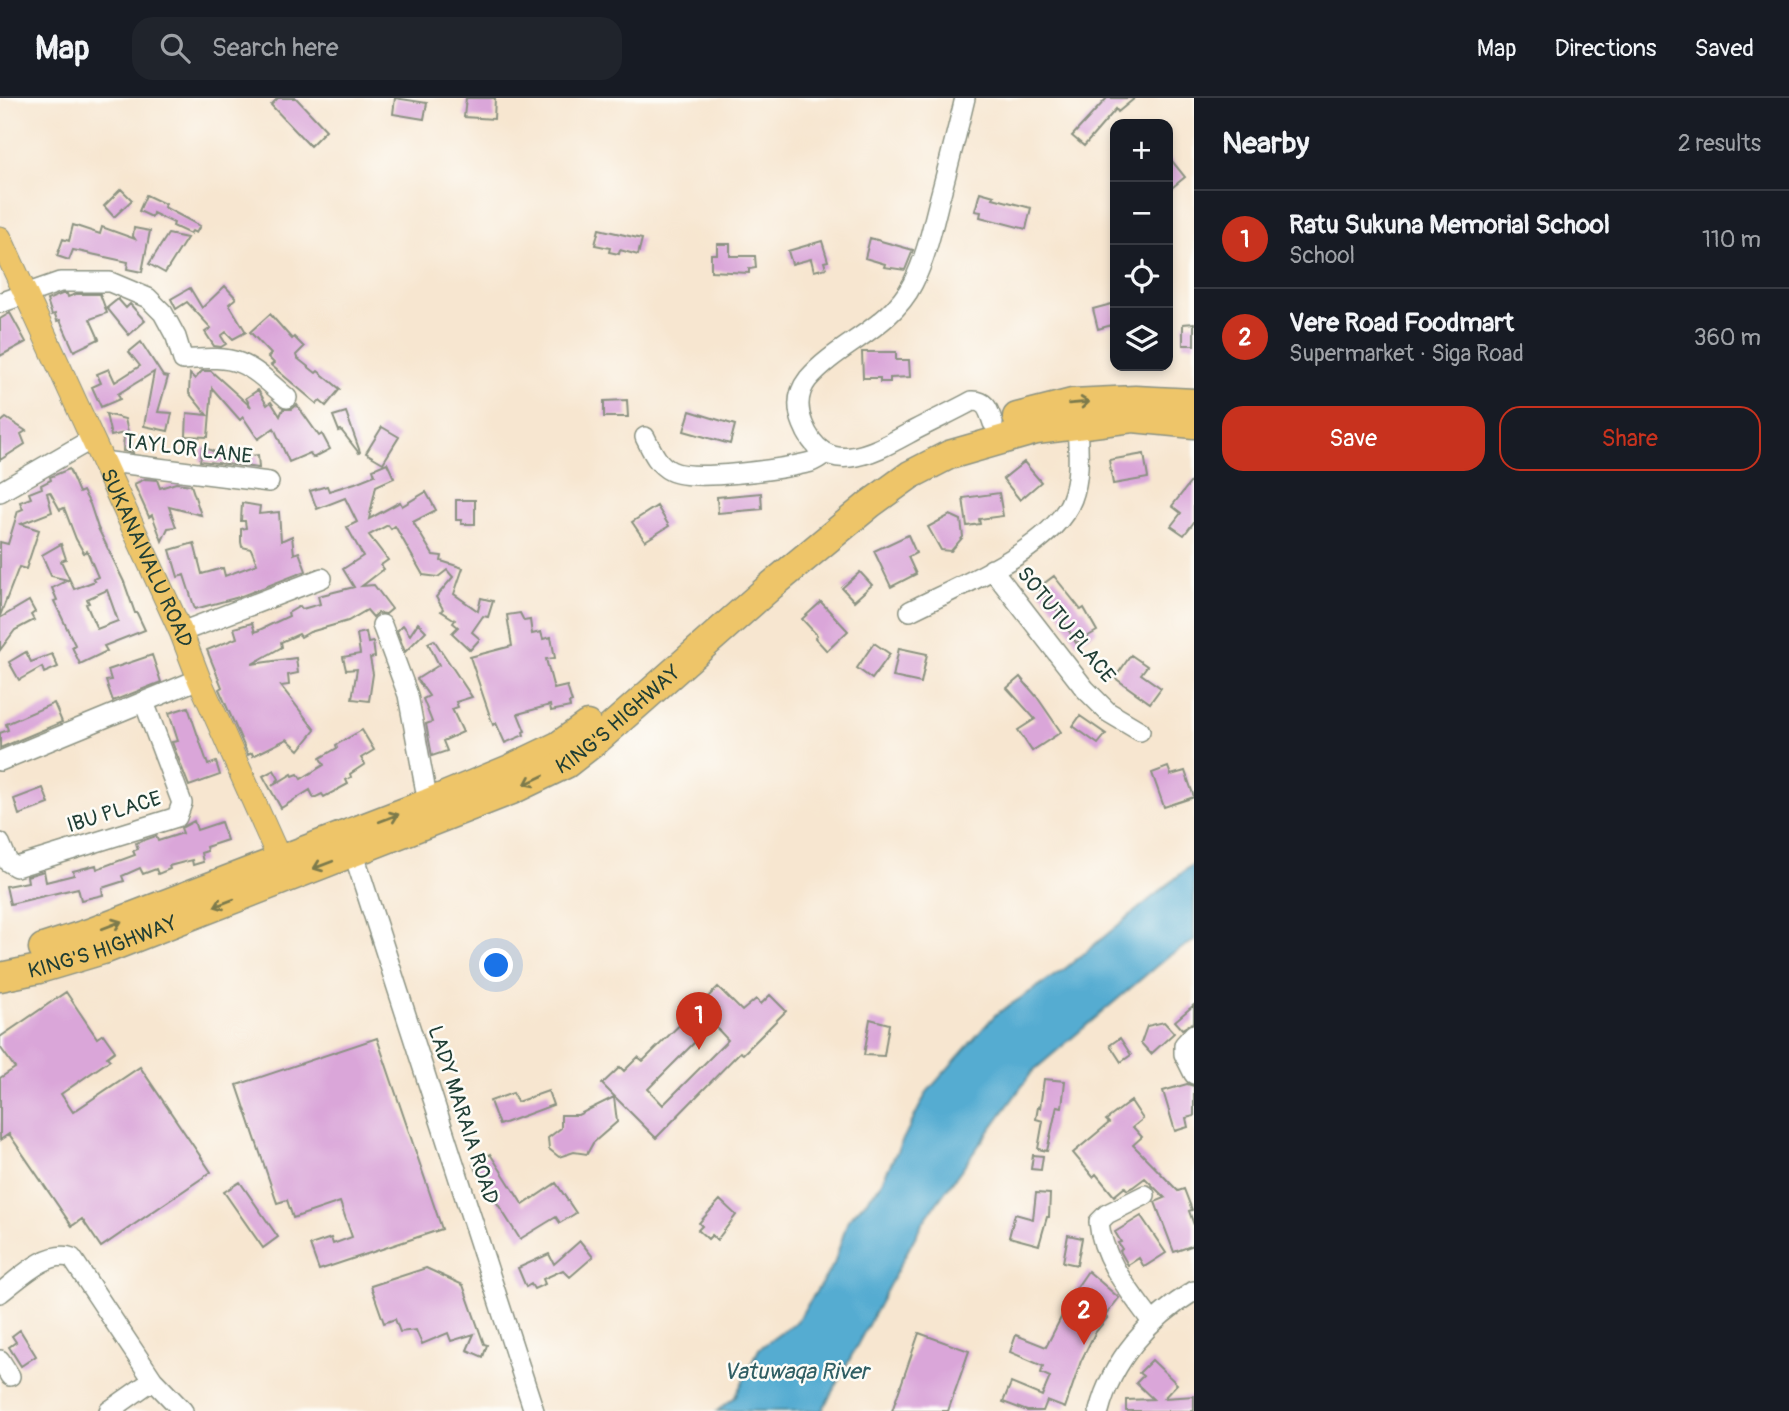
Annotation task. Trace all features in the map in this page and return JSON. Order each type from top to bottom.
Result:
[{"type":"highway","name":"KING'S HIGHWAY","points":[[351,844],[428,803],[558,746],[618,700],[771,563],[868,484],[897,465],[993,423],[1072,403],[1135,400],[1194,403]]},
{"type":"highway","name":"KING'S HIGHWAY","points":[[0,959],[19,956],[284,869],[512,790],[566,764],[598,740],[772,585],[870,504],[911,475],[948,456],[1005,438],[1077,424],[1133,418],[1194,424]]},
{"type":"highway","name":"KING'S HIGHWAY","points":[[0,977],[39,969],[107,949],[284,869]]},
{"type":"main road","name":"SUKANAIVALU ROAD","points":[[0,238],[181,632],[199,680],[284,869]]},
{"type":"street","points":[[965,98],[929,242],[913,285],[870,332],[816,371],[802,389],[799,400],[802,422],[809,436],[826,453],[836,457],[858,457],[878,450],[972,401],[980,401],[986,406],[993,423]]},
{"type":"street","points":[[0,303],[60,282],[110,282],[148,298],[163,313],[176,337],[183,360],[202,358],[239,361],[254,369],[288,398]]},
{"type":"street","points":[[910,611],[992,569],[1037,542],[1060,519],[1072,499],[1079,466],[1077,424]]},
{"type":"street","points":[[645,437],[653,455],[662,466],[675,473],[690,476],[807,463],[826,453]]},
{"type":"street","points":[[0,492],[92,439]]},
{"type":"street","name":"TAYLOR LANE","points":[[102,461],[269,482]]},
{"type":"street","name":"SOTUTU PLACE","points":[[992,569],[1085,690],[1108,712],[1140,731]]},
{"type":"street","points":[[181,632],[322,578]]},
{"type":"street","points":[[382,625],[408,695],[428,803]]},
{"type":"street","points":[[0,761],[199,680]]},
{"type":"street","name":"IBU PLACE","points":[[0,844],[8,862],[16,867],[177,817],[182,803],[145,702]]},
{"type":"street","name":"LADY MARAIA ROAD","points":[[351,844],[534,1411]]},
{"type":"street","points":[[1194,1034],[1184,1045],[1184,1054],[1194,1074]]},
{"type":"street","points":[[1145,1195],[1107,1214],[1099,1222],[1102,1242],[1112,1262],[1152,1322]]},
{"type":"street","points":[[0,1293],[50,1258],[64,1255],[72,1258],[153,1380],[183,1411]]},
{"type":"street","points":[[1099,1411],[1115,1371],[1152,1322],[1194,1291]]},
{"type":"street","points":[[112,1410],[153,1380]]},
{"type":"water","name":"Vatuwaqa River","points":[[1194,863],[1194,941],[1167,957],[1033,1071],[923,1222],[822,1411],[717,1411],[735,1397],[759,1349],[797,1321],[834,1264],[848,1220],[879,1187],[927,1092],[995,1015],[1066,968]]},
{"type":"building","points":[[278,98],[296,98],[326,130],[310,146],[271,105]]},
{"type":"building","points":[[395,98],[427,103],[424,119],[393,114]]},
{"type":"building","points":[[466,98],[495,98],[494,119],[464,117]]},
{"type":"building","points":[[1107,98],[1135,98],[1118,112],[1116,109],[1084,146],[1072,136]]},
{"type":"building","points":[[1173,162],[1185,177],[1173,187]]},
{"type":"building","points":[[121,189],[132,200],[114,217],[104,206]]},
{"type":"building","points":[[980,192],[1031,208],[1026,229],[980,217],[981,212],[975,211]]},
{"type":"building","points":[[146,195],[200,226],[196,233],[192,231],[190,234],[153,213],[152,217],[139,211]]},
{"type":"building","points":[[73,225],[100,234],[102,227],[135,239],[134,228],[150,231],[142,272],[127,269],[128,262],[73,250],[69,260],[57,256],[63,239],[69,241]]},
{"type":"building","points":[[599,229],[642,239],[638,255],[620,250],[619,254],[609,252],[610,248],[595,245]]},
{"type":"building","points":[[168,234],[187,238],[165,273],[149,264]]},
{"type":"building","points":[[870,238],[913,250],[905,270],[884,267],[885,264],[865,258]]},
{"type":"building","points":[[822,241],[828,261],[824,262],[826,268],[814,271],[811,259],[792,264],[788,251]]},
{"type":"building","points":[[717,244],[730,244],[730,256],[755,256],[756,268],[749,269],[749,273],[711,271],[711,254],[717,254]]},
{"type":"building","points":[[225,286],[236,298],[229,304],[246,332],[233,339],[226,332],[221,336],[226,344],[221,347],[214,346],[205,332],[211,328],[187,302],[176,309],[171,299],[190,288],[202,308]]},
{"type":"building","points":[[67,294],[68,297],[76,294],[100,294],[107,313],[90,319],[99,339],[74,351],[60,320],[57,321],[55,314],[52,315],[47,300]]},
{"type":"building","points":[[118,299],[126,308],[130,304],[145,321],[129,335],[107,308]]},
{"type":"building","points":[[1110,304],[1110,325],[1098,329],[1093,309]]},
{"type":"building","points":[[10,313],[26,342],[0,356],[0,319]]},
{"type":"building","points":[[270,314],[292,339],[294,337],[304,347],[296,355],[297,358],[340,389],[326,406],[320,401],[317,404],[271,365],[274,363],[268,357],[271,354],[250,332]]},
{"type":"building","points":[[1194,323],[1194,345],[1183,345],[1183,324]]},
{"type":"building","points":[[141,342],[163,376],[168,377],[158,412],[172,413],[168,431],[144,426],[154,372],[118,394],[120,399],[101,407],[92,387],[101,383],[97,374],[109,369],[115,382],[140,366],[129,352]]},
{"type":"building","points":[[862,352],[896,352],[896,360],[909,360],[910,377],[890,378],[890,382],[880,382],[880,378],[863,378]]},
{"type":"building","points":[[202,371],[211,371],[251,407],[246,398],[258,390],[267,405],[271,402],[280,416],[283,409],[292,409],[297,405],[319,436],[322,434],[330,449],[313,458],[310,453],[289,462],[274,428],[258,439],[243,417],[240,420],[212,388],[208,437],[186,436],[187,413],[207,415],[189,393],[190,374],[195,379]]},
{"type":"building","points":[[627,400],[628,417],[604,417],[604,401]]},
{"type":"building","points":[[690,411],[735,425],[730,444],[684,431]]},
{"type":"building","points":[[346,412],[359,453],[341,430],[339,431],[333,416]]},
{"type":"building","points":[[106,414],[125,419],[133,453],[123,451],[124,433],[111,436]]},
{"type":"building","points":[[6,418],[26,431],[21,434],[25,444],[0,460],[0,423]]},
{"type":"building","points":[[382,427],[399,437],[383,463],[366,453]]},
{"type":"building","points":[[203,447],[217,453],[239,451],[228,458],[258,455],[259,468],[200,461]]},
{"type":"building","points":[[1144,454],[1148,478],[1113,484],[1109,460]]},
{"type":"building","points":[[1024,462],[1041,482],[1020,500],[1003,479]]},
{"type":"building","points":[[387,463],[394,478],[376,486],[369,519],[400,502],[402,506],[426,492],[436,510],[413,522],[433,555],[442,556],[441,561],[463,568],[454,594],[478,611],[481,598],[493,601],[488,617],[483,616],[472,632],[480,639],[470,650],[452,633],[458,627],[453,623],[455,620],[441,611],[443,609],[436,597],[453,577],[447,570],[438,577],[423,575],[395,526],[391,529],[388,525],[369,535],[388,560],[381,565],[384,569],[362,586],[374,585],[392,609],[386,614],[378,613],[373,617],[367,610],[348,621],[301,637],[299,634],[281,642],[282,647],[252,664],[296,658],[298,673],[288,675],[289,685],[281,686],[315,730],[299,750],[287,739],[253,756],[252,753],[248,755],[219,689],[222,687],[207,650],[237,638],[234,628],[252,623],[255,632],[289,616],[288,613],[300,606],[302,609],[320,604],[318,596],[354,587],[343,569],[363,556],[347,527],[357,522],[345,498],[317,509],[310,491],[327,486],[329,491],[355,483],[375,475],[373,469]]},
{"type":"building","points":[[69,469],[79,493],[83,491],[135,613],[145,630],[104,646],[107,651],[80,664],[72,647],[75,645],[54,601],[57,600],[52,588],[68,580],[51,576],[42,555],[61,544],[66,559],[61,561],[74,589],[95,581],[93,579],[98,577],[87,551],[84,553],[76,539],[64,508],[60,510],[50,492],[47,493],[52,512],[21,524],[39,530],[26,569],[19,567],[0,616],[0,542],[8,544],[18,511],[23,509],[20,502],[31,498],[29,493],[42,488],[41,485],[51,480],[50,477]],"holes":[[[107,590],[118,621],[97,629],[86,604],[89,603],[87,599]]]},
{"type":"building","points":[[1194,478],[1194,522],[1184,535],[1171,526],[1181,513],[1172,506]]},
{"type":"building","points":[[145,479],[157,480],[160,488],[176,483],[191,485],[201,515],[169,507],[176,527],[168,528],[162,541],[152,515],[149,517],[134,484]]},
{"type":"building","points":[[761,493],[762,509],[718,513],[717,497]]},
{"type":"building","points":[[999,493],[1003,516],[979,519],[980,524],[967,526],[963,498]]},
{"type":"building","points":[[456,500],[475,500],[475,524],[461,524],[462,520],[456,520]]},
{"type":"building","points":[[242,503],[260,506],[259,514],[279,512],[281,541],[292,536],[294,554],[299,552],[306,571],[239,597],[195,609],[184,575],[178,577],[170,550],[194,543],[202,574],[223,568],[225,576],[257,564],[251,549],[242,547],[241,529],[246,528],[245,521],[241,521]]},
{"type":"building","points":[[657,506],[669,526],[645,541],[632,522]]},
{"type":"building","points":[[950,515],[961,520],[963,537],[951,551],[941,550],[928,527]]},
{"type":"building","points":[[908,535],[916,553],[908,557],[916,574],[891,587],[874,551]]},
{"type":"building","points":[[860,572],[872,585],[854,601],[842,588]]},
{"type":"building","points":[[1054,576],[1081,610],[1084,608],[1097,631],[1076,643],[1056,608],[1054,609],[1038,588]]},
{"type":"building","points":[[29,601],[35,612],[31,615],[34,620],[15,630],[0,650],[0,618]]},
{"type":"building","points":[[821,602],[848,631],[827,651],[802,619]]},
{"type":"building","points":[[520,613],[524,621],[530,620],[532,634],[541,632],[543,639],[551,637],[555,658],[546,659],[554,689],[567,686],[572,702],[569,703],[570,707],[551,711],[550,705],[518,714],[524,735],[505,743],[496,723],[493,725],[470,657],[512,646],[507,615]]},
{"type":"building","points":[[418,623],[426,631],[405,652],[397,631],[403,625],[410,635]]},
{"type":"building","points":[[366,632],[368,643],[373,642],[375,657],[370,658],[373,674],[369,701],[352,699],[357,669],[346,670],[343,657],[360,654],[357,634]]},
{"type":"building","points":[[434,640],[472,697],[456,702],[458,707],[452,709],[463,732],[443,741],[447,751],[432,756],[426,724],[432,722],[423,699],[429,696],[417,679],[439,665],[428,643]]},
{"type":"building","points":[[874,643],[890,654],[872,679],[857,668]]},
{"type":"building","points":[[899,648],[927,654],[921,683],[893,677]]},
{"type":"building","points":[[26,652],[31,662],[52,654],[58,667],[44,673],[42,667],[19,680],[9,662]]},
{"type":"building","points":[[152,655],[161,682],[113,701],[106,681],[111,680],[108,670]]},
{"type":"building","points":[[1131,655],[1147,666],[1141,674],[1161,688],[1150,703],[1115,678]]},
{"type":"building","points":[[1020,677],[1061,732],[1032,751],[1018,730],[1035,719],[1007,688]]},
{"type":"building","points":[[54,703],[62,722],[0,748],[0,733],[8,730],[6,724]]},
{"type":"building","points":[[188,707],[208,765],[216,762],[220,775],[189,786],[172,742],[178,741],[169,713]]},
{"type":"building","points":[[1080,716],[1106,734],[1098,744],[1073,726]]},
{"type":"building","points":[[362,730],[374,750],[361,758],[365,764],[350,774],[351,777],[346,780],[348,784],[324,797],[322,794],[314,798],[310,790],[281,808],[263,776],[274,770],[279,779],[272,786],[292,774],[298,774],[301,779],[324,765],[320,758],[337,748],[336,745]]},
{"type":"building","points":[[1168,767],[1171,775],[1185,771],[1194,797],[1164,807],[1152,773]]},
{"type":"building","points":[[43,788],[49,804],[19,815],[14,799]]},
{"type":"building","points":[[194,821],[197,830],[221,822],[227,840],[206,847],[207,851],[201,853],[203,862],[193,865],[192,860],[169,866],[170,869],[158,874],[156,869],[143,874],[140,868],[122,876],[124,881],[102,888],[103,895],[81,900],[78,888],[10,904],[6,886],[28,882],[27,876],[44,871],[46,882],[74,875],[73,871],[96,865],[97,869],[135,855],[133,851],[138,849],[136,843],[156,836],[158,841],[183,833],[181,828]]},
{"type":"building","points":[[718,987],[742,1011],[756,999],[761,1004],[770,995],[786,1011],[743,1054],[740,1052],[656,1138],[602,1084],[620,1067],[624,1071],[638,1057],[643,1061]],"holes":[[[713,1024],[728,1040],[663,1105],[648,1089]]]},
{"type":"building","points":[[66,992],[97,1038],[103,1034],[115,1051],[107,1057],[110,1060],[61,1094],[73,1112],[140,1067],[211,1172],[101,1247],[82,1219],[72,1226],[9,1134],[0,1140],[0,1078],[15,1068],[0,1047],[0,1037]]},
{"type":"building","points":[[1194,1005],[1194,1022],[1182,1029],[1175,1021]]},
{"type":"building","points":[[870,1019],[889,1024],[884,1056],[864,1055]]},
{"type":"building","points":[[1164,1022],[1174,1033],[1151,1054],[1141,1043],[1147,1026]]},
{"type":"building","points":[[377,1038],[442,1229],[319,1270],[310,1245],[331,1238],[333,1244],[352,1237],[340,1202],[293,1218],[287,1200],[277,1203],[237,1085]]},
{"type":"building","points":[[1120,1038],[1131,1055],[1121,1062],[1110,1045]]},
{"type":"building","points":[[1044,1079],[1065,1081],[1062,1107],[1057,1106],[1047,1151],[1038,1149],[1043,1121],[1036,1119]]},
{"type":"building","points":[[1187,1084],[1194,1086],[1194,1116],[1186,1118],[1188,1127],[1175,1131],[1163,1091]]},
{"type":"building","points":[[548,1091],[553,1105],[499,1125],[490,1101],[513,1093],[517,1102]]},
{"type":"building","points":[[614,1097],[617,1122],[593,1143],[587,1154],[574,1152],[559,1157],[549,1149],[548,1138],[561,1128],[561,1115],[578,1115]]},
{"type":"building","points":[[1131,1101],[1143,1119],[1133,1127],[1142,1137],[1133,1145],[1178,1191],[1184,1189],[1192,1210],[1189,1211],[1194,1225],[1194,1245],[1174,1252],[1155,1202],[1165,1198],[1145,1178],[1127,1190],[1125,1187],[1114,1196],[1096,1174],[1093,1177],[1073,1153],[1109,1123],[1106,1120]]},
{"type":"building","points":[[490,1154],[523,1205],[556,1183],[576,1213],[560,1223],[556,1217],[520,1239],[473,1165]]},
{"type":"building","points":[[1033,1155],[1043,1156],[1041,1170],[1031,1169]]},
{"type":"building","points":[[240,1182],[278,1237],[263,1248],[224,1192]]},
{"type":"building","points":[[1036,1193],[1050,1194],[1049,1217],[1039,1245],[1009,1237],[1015,1214],[1033,1219]]},
{"type":"building","points":[[720,1200],[736,1215],[717,1240],[712,1235],[708,1239],[698,1230],[702,1226],[699,1223]]},
{"type":"building","points":[[1141,1216],[1166,1253],[1144,1267],[1139,1258],[1128,1265],[1120,1251],[1122,1249],[1118,1243],[1121,1242],[1115,1232]]},
{"type":"building","points":[[1068,1235],[1082,1238],[1077,1265],[1063,1262]]},
{"type":"building","points":[[580,1241],[593,1257],[570,1277],[563,1270],[543,1279],[545,1284],[534,1289],[531,1284],[526,1287],[518,1268],[549,1254],[554,1264]]},
{"type":"building","points":[[426,1268],[463,1285],[484,1344],[487,1345],[483,1357],[467,1350],[474,1334],[451,1341],[448,1333],[422,1344],[416,1330],[400,1332],[395,1319],[384,1323],[371,1286]]},
{"type":"building","points":[[1088,1271],[1119,1298],[1105,1316],[1107,1318],[1095,1333],[1081,1361],[1065,1408],[1047,1401],[1043,1411],[1027,1411],[1003,1402],[1011,1383],[1042,1396],[1050,1377],[1041,1373],[1043,1366],[1010,1352],[1016,1335],[1046,1347],[1066,1308],[1064,1306]]},
{"type":"building","points":[[20,1330],[36,1356],[21,1366],[9,1347],[16,1342],[12,1336]]},
{"type":"building","points":[[919,1333],[969,1351],[948,1411],[892,1411]]},
{"type":"building","points":[[1152,1360],[1177,1384],[1164,1398],[1194,1396],[1194,1411],[1126,1411],[1126,1400],[1153,1399],[1136,1383],[1143,1376],[1139,1373]]},
{"type":"place","name":"Ratu Sukuna Memorial School","points":[[699,1050]]},
{"type":"place","name":"Vere Road Foodmart","points":[[1084,1345]]}]
